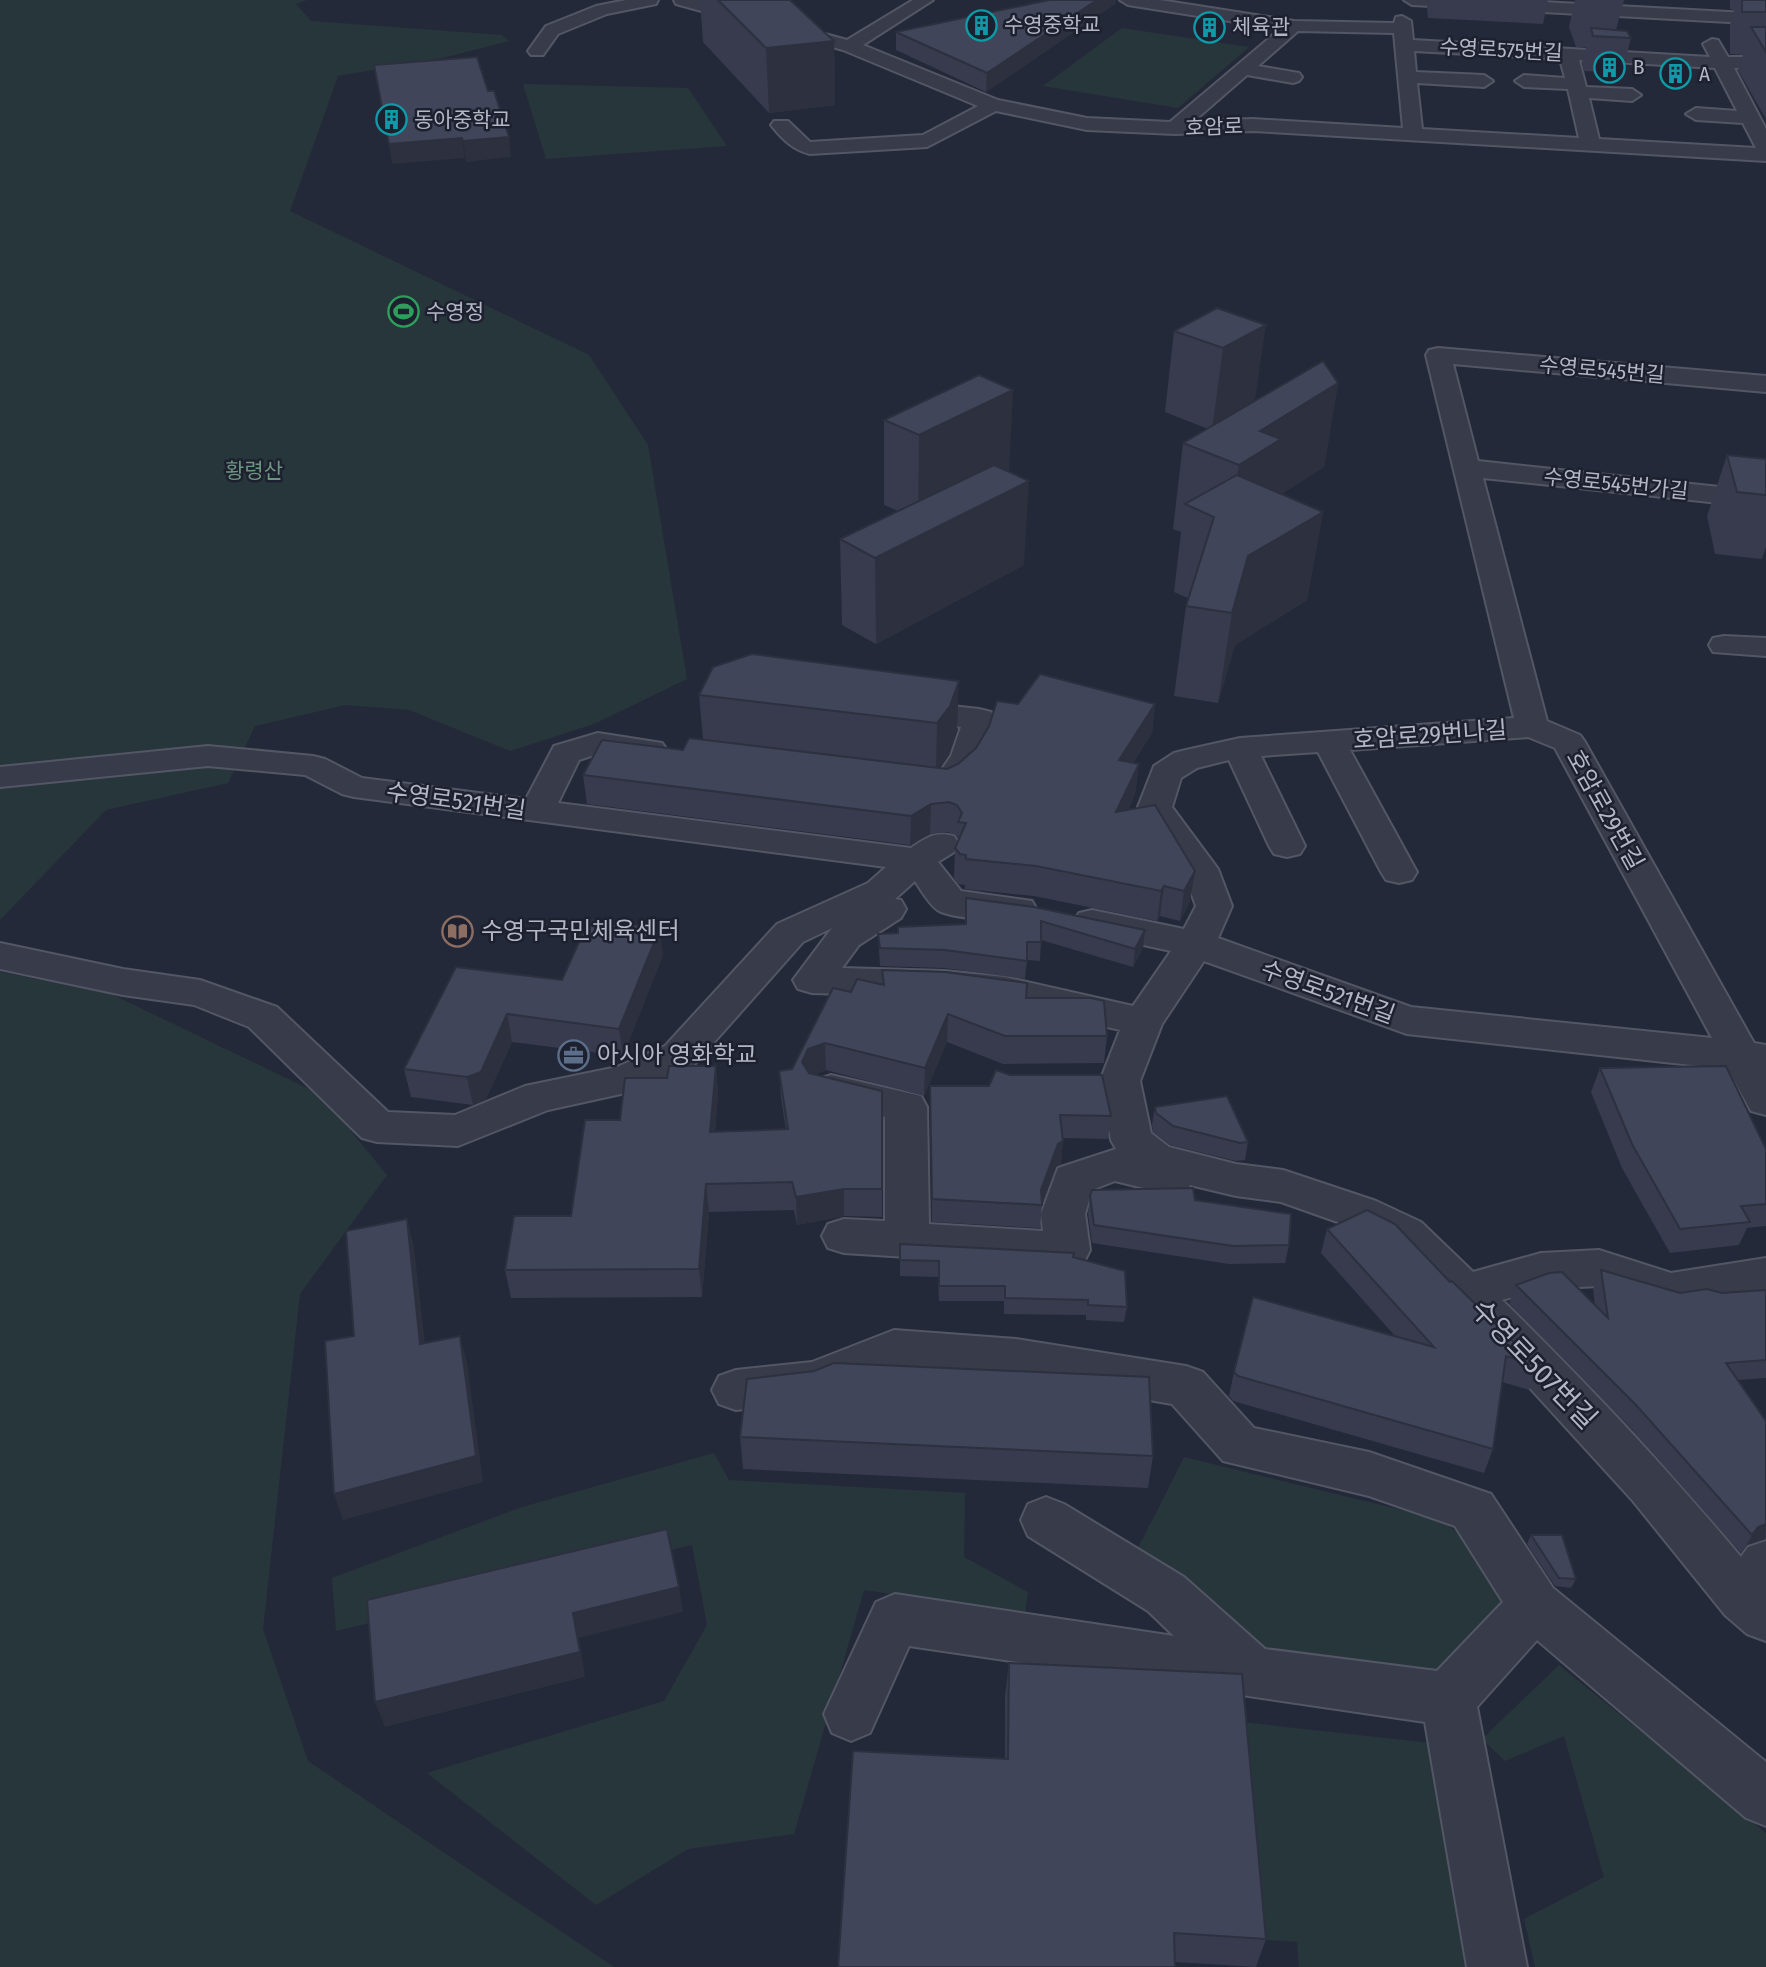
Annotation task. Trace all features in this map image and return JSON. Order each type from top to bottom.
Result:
[{"type":"street","points":[[537,51],[552,30],[602,10],[650,0]]},
{"type":"street","name":"호암로","points":[[682,0],[849,46],[993,106],[1087,124],[1175,128],[1253,125],[1766,155]]},
{"type":"street","points":[[732,13],[756,0]]},
{"type":"street","points":[[849,46],[925,0]]},
{"type":"street","points":[[1128,0],[1255,20],[1334,45]]},
{"type":"street","points":[[1255,20],[1256,0]]},
{"type":"street","points":[[1400,0],[1406,29],[1407,77],[1413,134]]},
{"type":"street","points":[[1412,0],[1694,8],[1766,19]]},
{"type":"street","points":[[1175,128],[1287,32],[1297,7]]},
{"type":"street","points":[[1694,8],[1766,148]]},
{"type":"street","name":"수영로575번길","points":[[1287,32],[1406,29],[1722,63],[1766,62]]},
{"type":"street","points":[[1557,45],[1576,88],[1591,145]]},
{"type":"street","points":[[1242,69],[1293,77]]},
{"type":"street","points":[[1407,77],[1484,81]]},
{"type":"street","points":[[1524,81],[1632,95]]},
{"type":"street","points":[[1205,100],[1233,103]]},
{"type":"street","points":[[781,125],[802,146],[810,148],[927,141],[993,106]]},
{"type":"street","points":[[1696,114],[1750,118]]},
{"type":"street","points":[[1583,115],[1606,116]]},
{"type":"street","name":"수영로545번길","points":[[1467,468],[1438,355],[1766,384]]},
{"type":"street","points":[[1467,468],[1532,727]]},
{"type":"street","name":"수영로545번가길","points":[[1467,468],[1766,500]]},
{"type":"street","points":[[1724,645],[1766,647]]},
{"type":"street","points":[[877,708],[979,719],[975,742],[955,777],[945,786],[903,781]]},
{"type":"street","name":"호암로29번나길","points":[[1196,944],[1214,906],[1200,869],[1155,807],[1166,773],[1186,761],[1240,748],[1532,727]]},
{"type":"street","name":"호암로29번길","points":[[1532,727],[1568,742],[1754,1057],[1766,1100]]},
{"type":"street","name":"호암로29번나길","points":[[1329,742],[1399,872]]},
{"type":"street","points":[[536,812],[566,752],[598,744],[681,754]]},
{"type":"street","points":[[1240,748],[1287,846]]},
{"type":"street","name":"수영로521번길","points":[[0,777],[208,756],[313,766],[354,787],[536,812],[929,852],[950,902],[1053,915],[1196,944],[1407,1020],[1754,1057]]},
{"type":"street","points":[[0,956],[123,982],[200,993],[263,1017],[377,1127],[458,1131],[540,1097],[625,1080],[679,1056],[790,933],[881,891],[929,852]]},
{"type":"street","points":[[929,852],[894,905],[846,936],[812,981],[944,984],[1005,990],[1143,1021]]},
{"type":"street","name":"수영로507번길","points":[[1196,944],[1101,1081],[1132,1140],[1156,1160],[1236,1180],[1283,1186],[1361,1213],[1405,1234],[1546,1373],[1651,1486],[1758,1593]]},
{"type":"street","points":[[825,1088],[906,1107],[907,1239]]},
{"type":"street","name":"수영로507번길","points":[[844,1236],[1068,1251],[1063,1214],[1073,1180],[1113,1164],[1227,1192],[1283,1186]]},
{"type":"street","points":[[1464,1293],[1541,1271],[1599,1269],[1671,1292],[1766,1276]]},
{"type":"street","points":[[736,1390],[815,1381],[894,1349],[1016,1358],[1186,1386],[1240,1446],[1369,1474],[1473,1510],[1535,1605],[1766,1798]]},
{"type":"street","points":[[1046,1520],[1166,1594],[1253,1673]]},
{"type":"street","points":[[1448,1699],[1535,1605]]},
{"type":"street","points":[[851,1714],[895,1619],[1253,1673],[1448,1699]]},
{"type":"street","points":[[1448,1699],[1497,1967]]},
{"type":"green space","name":"황령산","points":[[0,0],[307,0],[296,4],[311,21],[502,35],[509,41],[447,57],[338,76],[290,211],[589,355],[648,445],[687,679],[594,724],[510,751],[409,710],[346,705],[255,726],[228,783],[106,810],[0,920]]},
{"type":"green space","points":[[1122,28],[1249,47],[1178,108],[1043,86]]},
{"type":"green space","points":[[523,84],[688,88],[727,146],[546,159]]},
{"type":"green space","points":[[0,972],[107,992],[309,1089],[346,1125],[387,1175],[300,1294],[263,1629],[308,1761],[614,1967],[0,1967]]},
{"type":"green space","points":[[714,1453],[729,1480],[965,1493],[964,1557],[1028,1592],[1025,1614],[864,1590],[794,1834],[688,1849],[596,1905],[427,1773],[664,1701],[707,1625],[692,1545],[336,1631],[332,1578],[522,1507]]},
{"type":"green space","points":[[1184,1457],[1439,1519],[1470,1542],[1509,1601],[1448,1674],[1304,1676],[1130,1564]]},
{"type":"green space","points":[[1559,1665],[1766,1833],[1766,1967],[1535,1967],[1524,1919],[1604,1877],[1564,1736],[1505,1761],[1482,1739]]},
{"type":"green space","points":[[1242,1722],[1430,1743],[1469,1967],[1299,1967],[1297,1942],[1257,1939]]},
{"type":"building","points":[[718,0],[790,0],[834,41],[766,48]]},
{"type":"building","points":[[1049,0],[1097,0],[987,73],[896,32]]},
{"type":"building","points":[[1742,0],[1766,0],[1766,12],[1742,12]]},
{"type":"building","points":[[1751,27],[1766,27],[1766,52]]},
{"type":"building","points":[[1591,28],[1627,31],[1631,38],[1593,36]]},
{"type":"building","points":[[477,57],[488,91],[494,91],[509,137],[389,144],[374,65]]},
{"type":"building","points":[[1217,308],[1266,325],[1223,348],[1174,331]]},
{"type":"building","points":[[1323,361],[1338,383],[1260,431],[1281,439],[1239,465],[1183,443]]},
{"type":"building","points":[[979,375],[1013,390],[919,435],[884,420]]},
{"type":"building","points":[[1727,455],[1766,459],[1766,495],[1737,492]]},
{"type":"building","points":[[994,465],[1029,481],[875,558],[840,539]]},
{"type":"building","points":[[1237,475],[1323,512],[1248,556],[1232,613],[1186,606],[1214,517],[1185,504]]},
{"type":"building","points":[[752,654],[959,681],[950,706],[937,723],[699,695],[713,667]]},
{"type":"building","points":[[1040,674],[1155,704],[1119,760],[1139,764],[1116,812],[1155,805],[1195,871],[1184,891],[1164,886],[1161,891],[1036,866],[966,859],[966,855],[960,854],[955,848],[966,823],[958,822],[962,813],[957,805],[949,802],[931,804],[911,816],[583,775],[602,740],[683,750],[689,738],[947,769],[958,764],[976,748],[989,726],[997,701],[1018,704]]},
{"type":"building","points":[[966,898],[1034,907],[1145,930],[1135,949],[1041,921],[1041,942],[1027,942],[1027,961],[945,950],[880,948],[878,934],[898,933],[898,927],[966,924]]},
{"type":"building","points":[[589,920],[660,928],[619,1029],[507,1014],[481,1072],[467,1077],[404,1069],[456,967],[562,980]]},
{"type":"building","points":[[882,970],[945,972],[1027,983],[1026,998],[1091,998],[1104,1001],[1107,1036],[1005,1036],[948,1014],[925,1068],[825,1043],[808,1049],[802,1062],[809,1073],[882,1091],[882,1189],[844,1189],[796,1197],[792,1182],[706,1184],[699,1269],[505,1270],[514,1216],[571,1216],[585,1120],[620,1120],[625,1078],[667,1078],[669,1066],[716,1066],[710,1132],[788,1129],[779,1071],[792,1069],[833,988],[851,992],[857,979],[884,985]]},
{"type":"building","points":[[1726,1066],[1766,1149],[1766,1204],[1741,1206],[1750,1222],[1680,1229],[1632,1144],[1600,1068]]},
{"type":"building","points":[[996,1070],[1010,1075],[1102,1075],[1111,1116],[1060,1115],[1063,1141],[1058,1144],[1041,1190],[1042,1205],[932,1199],[930,1086],[989,1086]]},
{"type":"building","points":[[1227,1096],[1248,1142],[1240,1143],[1173,1126],[1156,1113],[1155,1107]]},
{"type":"building","points":[[1193,1188],[1195,1200],[1291,1214],[1289,1245],[1233,1246],[1094,1225],[1090,1196],[1092,1190]]},
{"type":"building","points":[[1367,1210],[1395,1224],[1450,1282],[1452,1281],[1538,1366],[1506,1356],[1493,1449],[1238,1376],[1234,1372],[1253,1297],[1434,1347],[1327,1229]]},
{"type":"building","points":[[407,1219],[420,1344],[460,1336],[476,1456],[334,1494],[325,1341],[354,1336],[346,1231]]},
{"type":"building","points":[[900,1244],[1074,1253],[1073,1257],[1125,1271],[1127,1307],[1088,1305],[1088,1300],[1005,1298],[1005,1286],[939,1286],[939,1261],[900,1260]]},
{"type":"building","points":[[1601,1270],[1680,1293],[1707,1289],[1722,1293],[1766,1290],[1766,1360],[1726,1363],[1766,1421],[1766,1524],[1758,1527],[1752,1535],[1636,1405],[1516,1285],[1549,1273],[1562,1272],[1608,1318]]},
{"type":"building","points":[[834,1363],[1149,1377],[1153,1456],[740,1437],[747,1379],[814,1371]]},
{"type":"building","points":[[667,1529],[679,1587],[573,1613],[580,1652],[375,1702],[367,1600]]},
{"type":"building","points":[[1531,1535],[1562,1535],[1576,1579],[1559,1578]]},
{"type":"building","points":[[1009,1663],[1242,1674],[1266,1939],[1174,1933],[1175,1967],[838,1967],[853,1751],[1008,1759]]},
{"type":"place","name":"수영중학교","points":[[981,25]]},
{"type":"place","name":"체육관","points":[[1209,27]]},
{"type":"place","name":"B","points":[[1610,67]]},
{"type":"place","name":"A","points":[[1676,74]]},
{"type":"place","name":"동아중학교","points":[[391,120]]},
{"type":"place","name":"수영정","points":[[403,312]]},
{"type":"place","name":"수영구국민체육센터","points":[[458,931]]},
{"type":"place","name":"아시아 영화학교","points":[[574,1055]]}]
